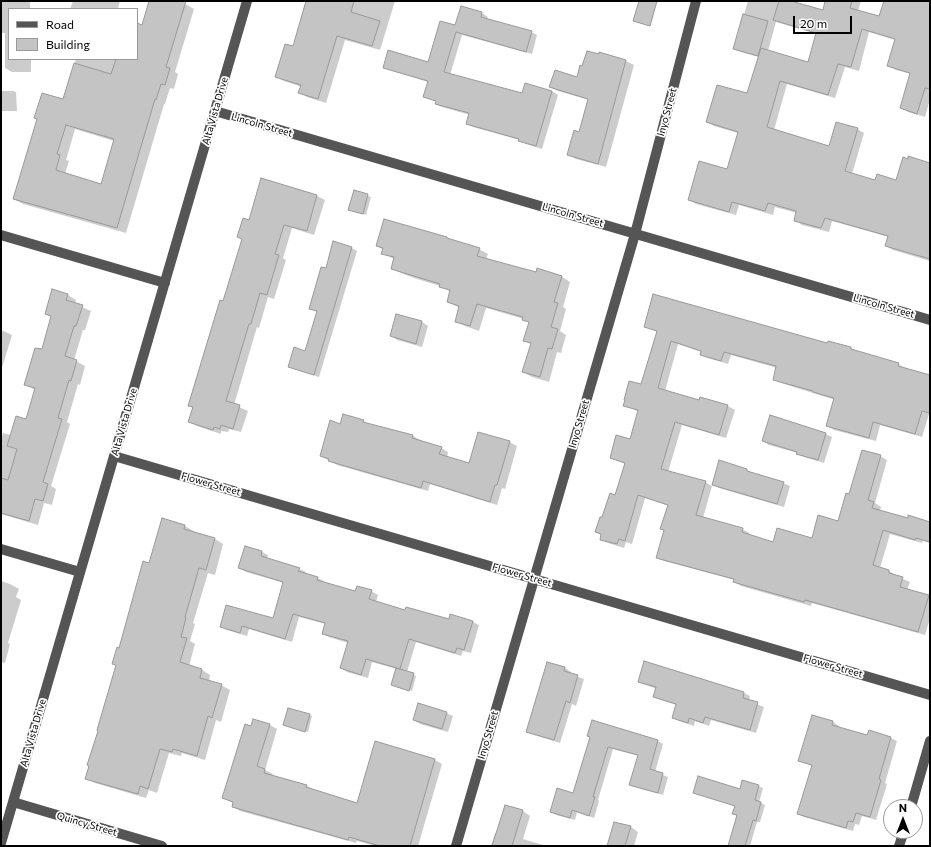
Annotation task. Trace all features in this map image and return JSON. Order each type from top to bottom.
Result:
[{"type":"street","name":"Alta Vista Drive","points":[[1,843],[247,1]]},
{"type":"street","name":"Inyo Street","points":[[456,846],[635,234],[696,1]]},
{"type":"street","name":"Lincoln Street","points":[[215,111],[930,320]]},
{"type":"street","points":[[1,235],[165,283]]},
{"type":"street","name":"Flower Street","points":[[114,456],[930,695]]},
{"type":"street","points":[[1,549],[80,572]]},
{"type":"street","points":[[913,799],[930,741]]},
{"type":"street","name":"Quincy Street","points":[[13,802],[162,846]]},
{"type":"building","points":[[149,1],[186,1],[166,67],[170,68],[165,85],[161,84],[156,100],[155,99],[117,228],[13,199],[37,119],[34,118],[42,93],[63,99],[74,63],[111,74],[116,60],[138,60],[138,23],[142,25]],"holes":[[[66,125],[114,139],[101,184],[56,170],[60,155],[57,154]]]},
{"type":"building","points":[[306,1],[354,1],[351,12],[380,21],[372,46],[337,36],[318,99],[298,93],[301,85],[275,77],[285,44],[293,46]]},
{"type":"building","points":[[639,1],[657,1],[650,26],[633,21]]},
{"type":"building","points":[[779,1],[791,1],[823,10],[825,1],[852,1],[850,8],[879,16],[884,1],[930,1],[930,89],[925,88],[917,114],[900,108],[910,73],[887,66],[895,39],[862,29],[851,67],[838,64],[828,95],[780,81],[767,127],[829,146],[836,122],[858,128],[845,171],[875,180],[877,174],[896,180],[903,157],[908,159],[908,156],[930,163],[930,259],[885,246],[888,236],[825,218],[821,228],[794,221],[796,211],[768,203],[765,211],[732,202],[729,212],[688,200],[699,161],[727,169],[738,132],[706,122],[717,85],[747,93],[761,48],[808,62],[816,33],[773,20]]},
{"type":"building","points":[[461,6],[482,12],[481,17],[532,31],[526,52],[456,32],[444,72],[522,93],[525,83],[552,91],[536,146],[518,141],[519,139],[466,124],[469,113],[435,104],[436,101],[423,97],[428,81],[383,68],[388,50],[428,62],[440,21],[455,25]]},
{"type":"building","points":[[743,14],[768,21],[758,56],[733,49]]},
{"type":"building","points":[[587,51],[599,54],[599,52],[626,60],[598,164],[567,155],[574,130],[579,132],[588,99],[549,87],[555,70],[577,77],[580,65],[582,66]]},
{"type":"building","points":[[261,178],[317,195],[307,231],[284,225],[275,254],[279,255],[267,295],[260,293],[226,401],[240,405],[233,429],[221,425],[220,429],[214,427],[213,430],[188,422],[193,407],[188,406],[220,300],[223,301],[242,239],[237,237],[243,218],[249,220]]},
{"type":"building","points":[[354,190],[368,194],[363,214],[348,210]]},
{"type":"building","points":[[384,219],[480,248],[477,256],[536,272],[537,268],[562,276],[554,302],[558,303],[551,327],[558,329],[552,349],[548,348],[540,377],[522,372],[531,343],[523,341],[529,322],[522,320],[523,317],[477,304],[470,326],[455,322],[459,306],[447,302],[450,290],[439,287],[440,284],[391,269],[394,257],[381,254],[383,248],[376,246]]},
{"type":"building","points":[[333,241],[352,247],[314,375],[288,367],[294,347],[305,351],[317,311],[309,309],[321,267],[326,268]]},
{"type":"building","points":[[52,289],[68,294],[66,300],[83,305],[76,326],[74,326],[65,356],[77,360],[71,381],[69,380],[58,418],[62,419],[43,482],[48,484],[43,501],[35,499],[29,521],[1,513],[1,478],[8,480],[17,449],[7,446],[16,416],[26,419],[35,388],[24,385],[35,348],[42,349],[51,316],[45,314]]},
{"type":"building","points":[[653,294],[827,343],[828,341],[851,347],[851,349],[899,363],[898,366],[930,375],[930,413],[922,411],[915,434],[873,422],[869,438],[826,426],[834,398],[773,380],[776,366],[724,352],[721,361],[700,355],[701,351],[671,341],[658,388],[699,400],[700,397],[728,405],[719,435],[675,422],[661,469],[706,481],[696,515],[743,528],[742,532],[773,542],[777,528],[812,538],[818,515],[838,521],[846,493],[849,494],[862,450],[881,455],[868,500],[874,502],[872,508],[908,518],[908,515],[930,522],[930,542],[916,538],[915,540],[883,530],[873,565],[889,570],[889,573],[903,577],[900,587],[929,595],[918,632],[805,600],[804,602],[761,590],[733,582],[734,579],[656,558],[664,530],[660,529],[668,505],[638,495],[625,541],[619,539],[617,544],[600,540],[601,534],[595,532],[610,493],[615,495],[625,463],[610,458],[616,435],[630,439],[638,410],[623,406],[629,381],[641,384],[657,331],[644,327]]},
{"type":"building","points":[[396,314],[422,321],[416,344],[390,336]]},
{"type":"building","points":[[343,414],[364,420],[363,422],[413,435],[412,438],[442,447],[439,454],[469,463],[478,432],[510,441],[497,485],[495,485],[490,502],[423,481],[421,488],[328,461],[329,459],[320,456],[330,420],[340,424]]},
{"type":"building","points":[[770,415],[826,433],[818,460],[796,454],[797,452],[762,441]]},
{"type":"building","points":[[719,460],[747,469],[747,471],[784,482],[777,504],[712,485]]},
{"type":"building","points":[[162,518],[185,525],[184,529],[215,538],[206,570],[199,568],[185,617],[181,637],[187,638],[180,662],[202,669],[200,678],[222,684],[212,718],[208,716],[197,756],[173,749],[172,752],[160,749],[148,789],[140,786],[138,794],[85,779],[89,766],[87,765],[116,665],[112,664],[117,647],[119,648],[143,561],[149,563]]},
{"type":"building","points":[[245,546],[262,551],[261,556],[300,568],[298,571],[318,577],[317,580],[355,591],[357,586],[372,590],[369,599],[405,610],[406,607],[449,619],[450,614],[473,621],[464,650],[457,648],[455,653],[409,639],[400,669],[366,659],[361,675],[340,668],[348,641],[322,634],[325,623],[293,614],[285,639],[242,626],[240,633],[220,627],[226,605],[273,618],[283,582],[238,568]]},
{"type":"building","points":[[644,661],[744,692],[743,698],[758,702],[750,730],[705,717],[703,723],[689,718],[688,723],[672,718],[676,704],[653,697],[656,687],[638,682]]},
{"type":"building","points":[[547,662],[565,667],[564,671],[578,675],[570,703],[566,701],[554,740],[526,732]]},
{"type":"building","points":[[396,668],[414,673],[409,691],[391,685]]},
{"type":"building","points":[[418,703],[447,712],[442,729],[413,720]]},
{"type":"building","points":[[288,708],[310,714],[305,732],[283,725]]},
{"type":"building","points":[[812,715],[833,721],[832,725],[867,735],[869,730],[891,737],[879,779],[881,780],[870,817],[856,813],[853,822],[848,821],[846,828],[797,814],[812,765],[798,761]]},
{"type":"building","points":[[253,719],[270,724],[257,766],[265,769],[264,773],[307,785],[306,787],[357,803],[375,741],[435,759],[410,846],[380,846],[349,837],[348,840],[232,807],[233,802],[222,798],[245,724],[251,726]]},
{"type":"building","points":[[592,720],[658,740],[650,769],[663,773],[658,793],[629,785],[638,755],[608,747],[589,816],[572,810],[570,818],[550,812],[557,788],[573,793],[590,737],[587,736]]},
{"type":"building","points":[[698,776],[740,789],[742,780],[759,785],[755,800],[761,802],[756,821],[753,820],[745,846],[728,846],[737,815],[732,814],[735,806],[693,793]]},
{"type":"building","points":[[505,805],[523,810],[512,846],[492,846]]},
{"type":"building","points":[[614,822],[631,826],[625,846],[607,846]]}]
